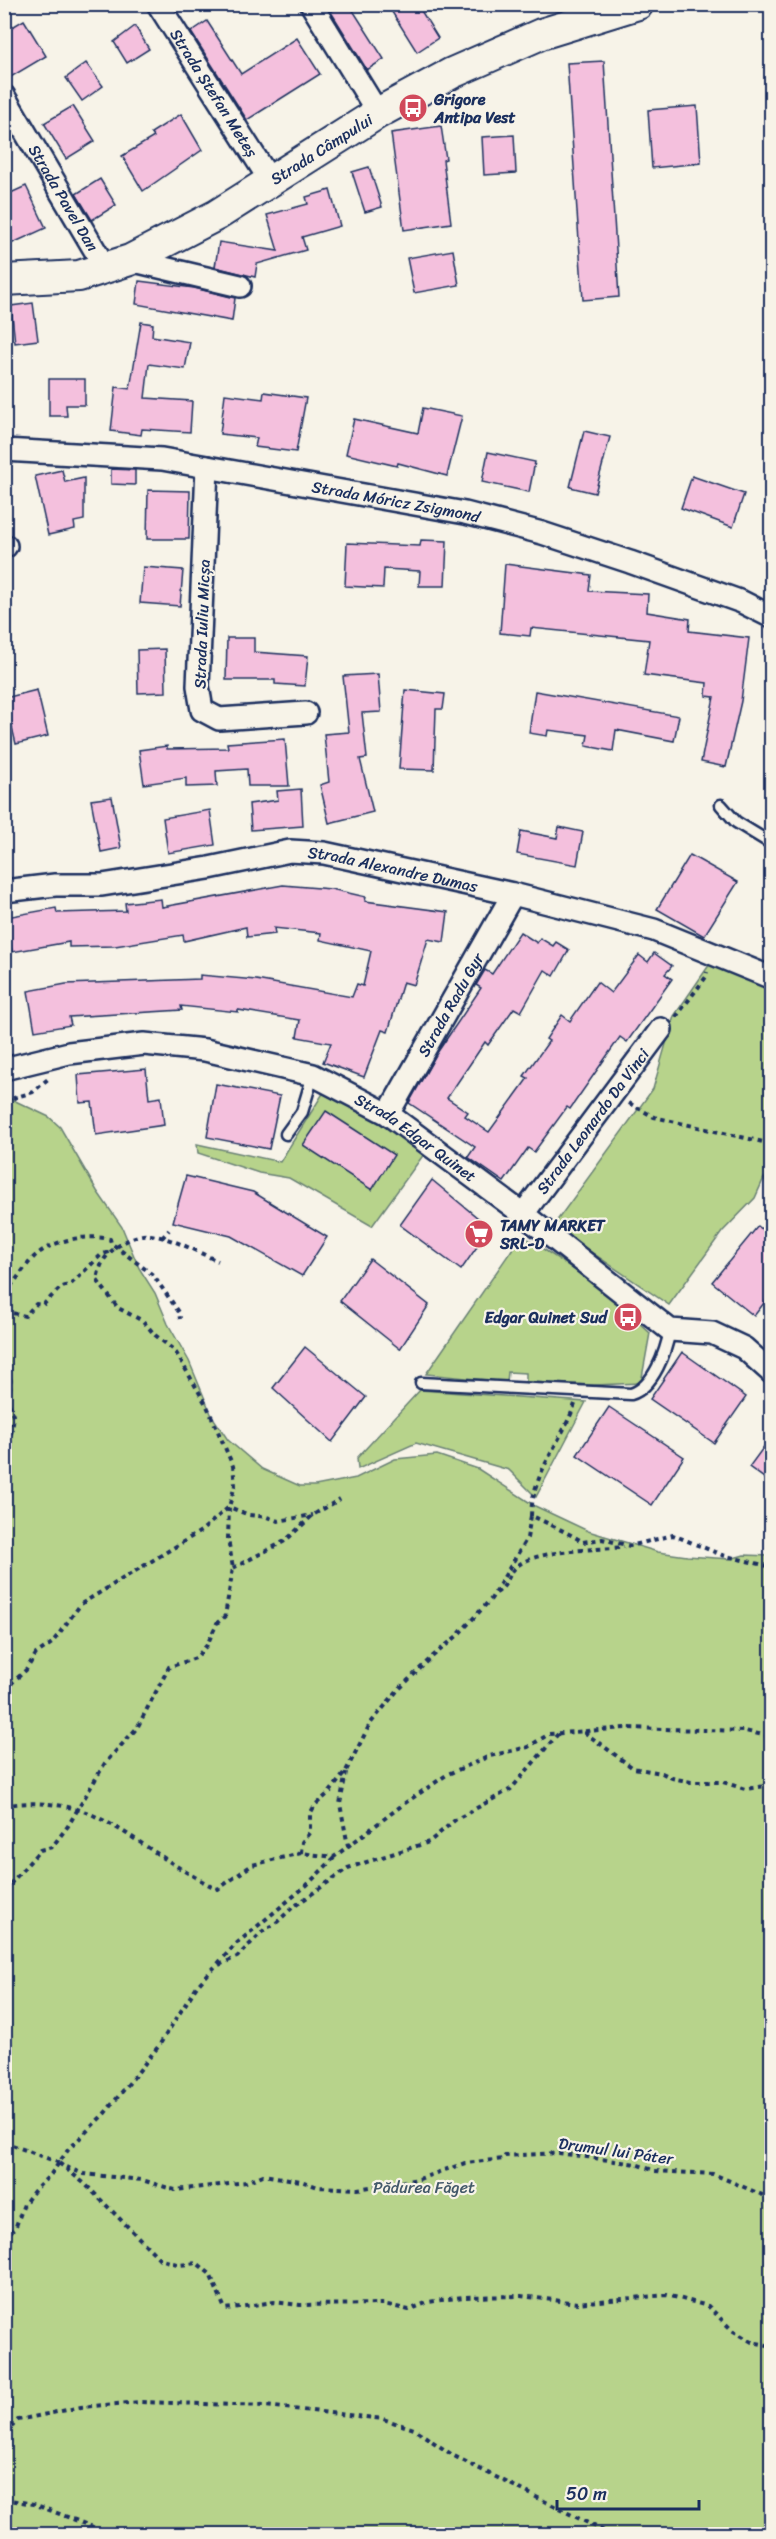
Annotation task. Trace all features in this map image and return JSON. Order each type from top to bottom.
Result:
[{"type":"street","name":"Strada Ștefan Meteș","points":[[158,4],[271,182]]},
{"type":"street","points":[[311,4],[378,113]]},
{"type":"street","name":"Strada Câmpului","points":[[4,280],[79,276],[118,264],[207,220],[378,113],[452,73],[592,11],[638,4]]},
{"type":"street","name":"Strada Pavel Dan","points":[[4,96],[118,264]]},
{"type":"street","points":[[118,264],[240,286]]},
{"type":"street","name":"Strada Móricz Zsigmond","points":[[4,450],[162,459],[465,513],[542,533],[702,587],[771,617]]},
{"type":"street","name":"Strada Iuliu Micșa","points":[[207,467],[198,686],[202,710],[219,719],[306,713]]},
{"type":"street","name":"Strada Alexandre Dumas","points":[[4,891],[55,885],[102,885],[209,868],[290,851],[324,853],[513,894],[654,930],[771,978]]},
{"type":"street","name":"Strada Radu Gyr","points":[[388,1114],[513,894]]},
{"type":"street","name":"Strada Leonardo Da Vinci","points":[[523,1214],[661,1029]]},
{"type":"street","name":"Strada Edgar Quinet","points":[[4,1070],[55,1057],[144,1044],[205,1050],[313,1075],[388,1114],[523,1214],[670,1330]]},
{"type":"street","points":[[670,1330],[712,1333],[744,1348],[771,1373]]},
{"type":"lane","points":[[722,805],[736,822],[771,844]]},
{"type":"lane","points":[[286,1134],[302,1112],[313,1075]]},
{"type":"lane","points":[[421,1383],[579,1393],[638,1392],[664,1354],[670,1330]]},
{"type":"path","points":[[661,1029],[675,1018],[706,977],[708,952]]},
{"type":"path","points":[[4,1101],[33,1092],[48,1080],[55,1057]]},
{"type":"path","points":[[614,1092],[654,1117],[771,1144]]},
{"type":"path","points":[[162,1238],[169,1230]]},
{"type":"path","points":[[4,1311],[25,1316],[36,1304],[43,1305],[51,1300],[60,1288],[71,1284],[101,1255],[133,1237],[145,1234],[162,1238],[218,1260]]},
{"type":"path","points":[[4,1293],[34,1257],[48,1246],[83,1238],[110,1239],[153,1275],[179,1312],[180,1319]]},
{"type":"path","points":[[4,1891],[40,1850],[52,1847],[78,1810],[105,1763],[137,1728],[169,1667],[196,1658],[207,1645],[217,1623],[225,1616],[233,1568],[228,1539],[229,1507],[235,1485],[232,1466],[194,1380],[175,1351],[155,1335],[143,1320],[118,1308],[97,1280],[100,1264],[110,1251]]},
{"type":"path","points":[[4,1342],[11,1384],[7,1401],[12,1407],[14,1422],[4,1452]]},
{"type":"path","points":[[301,1853],[302,1842],[310,1832],[310,1814],[315,1804],[330,1792],[346,1771],[370,1724],[397,1691],[433,1656],[458,1636],[495,1593],[527,1538],[531,1499],[539,1474],[573,1410],[579,1393]]},
{"type":"path","points":[[233,1568],[285,1541],[314,1515],[340,1499]]},
{"type":"path","points":[[229,1507],[249,1515],[267,1516],[278,1521],[314,1515]]},
{"type":"path","points":[[4,1690],[26,1670],[36,1654],[52,1643],[81,1604],[201,1531],[229,1507]]},
{"type":"path","points":[[531,1516],[537,1517],[559,1532],[578,1537],[583,1542],[602,1539],[630,1546]]},
{"type":"path","points":[[495,1593],[504,1588],[515,1568],[528,1560],[557,1551],[630,1546],[673,1535],[722,1556],[771,1567]]},
{"type":"path","points":[[4,2239],[16,2226],[24,2204],[68,2150],[105,2113],[158,2047],[197,1986],[236,1944],[307,1885],[334,1857],[448,1774],[490,1756],[528,1747],[549,1734],[625,1728],[745,1731],[771,1737]]},
{"type":"path","points":[[584,1731],[633,1768],[662,1773],[690,1782],[723,1782],[745,1789],[771,1785]]},
{"type":"path","points":[[215,1967],[237,1957],[266,1928],[274,1925],[292,1908],[348,1868],[429,1842],[455,1820],[511,1789],[558,1733]]},
{"type":"path","points":[[346,1771],[340,1804],[348,1846]]},
{"type":"path","points":[[4,1806],[17,1802],[66,1806],[94,1815],[189,1876],[218,1889],[252,1865],[301,1853],[334,1857]]},
{"type":"path","name":"Drumul lui Páter","points":[[4,2142],[84,2174],[142,2180],[175,2190],[246,2182],[263,2175],[301,2181],[318,2187],[358,2189],[419,2179],[465,2163],[503,2159],[505,2156],[559,2153],[636,2164],[655,2171],[713,2174],[771,2199]]},
{"type":"path","points":[[59,2163],[85,2184],[160,2259],[180,2265],[197,2263],[210,2274],[225,2309],[274,2301],[300,2305],[384,2304],[409,2310],[428,2302],[463,2297],[521,2296],[577,2303],[667,2295],[708,2306],[742,2336],[752,2342],[771,2346]]},
{"type":"path","points":[[4,2433],[18,2420],[81,2407],[141,2402],[266,2406],[383,2419],[414,2429],[454,2456],[610,2535]]},
{"type":"path","points":[[4,2499],[34,2504],[111,2535]]},
{"type":"green space","points":[[714,958],[771,979],[771,1195],[764,1178],[755,1198],[722,1232],[669,1305],[553,1226],[653,1089],[674,1016]]},
{"type":"green space","points":[[327,1087],[427,1150],[372,1226],[289,1178],[259,1173],[198,1153],[197,1144],[280,1162]]},
{"type":"green space","name":"Pădurea Făget","points":[[9,1098],[49,1117],[60,1127],[97,1191],[122,1227],[139,1268],[155,1293],[168,1324],[189,1361],[212,1416],[228,1440],[262,1469],[300,1486],[315,1486],[356,1478],[395,1459],[437,1455],[478,1469],[535,1506],[588,1531],[658,1552],[687,1556],[730,1559],[744,1555],[771,1556],[771,2534],[5,2534],[4,1099]]},
{"type":"green space","points":[[522,1235],[599,1286],[650,1333],[641,1383],[594,1385],[526,1382],[526,1373],[508,1372],[507,1382],[426,1374]]},
{"type":"green space","points":[[420,1390],[586,1402],[536,1497],[509,1470],[416,1443],[358,1469],[357,1458]]},
{"type":"building","points":[[342,4],[349,4],[384,59],[367,70],[331,12]]},
{"type":"building","points":[[387,4],[417,4],[438,38],[417,52]]},
{"type":"building","points":[[24,20],[46,56],[4,81],[4,32]]},
{"type":"building","points":[[207,21],[241,74],[297,38],[320,74],[247,120],[191,32]]},
{"type":"building","points":[[135,26],[149,49],[127,63],[114,42]]},
{"type":"building","points":[[604,61],[619,297],[583,300],[567,63]]},
{"type":"building","points":[[86,63],[103,86],[82,101],[66,78]]},
{"type":"building","points":[[73,106],[95,141],[66,159],[44,123]]},
{"type":"building","points":[[697,106],[701,163],[652,168],[648,110]]},
{"type":"building","points":[[181,114],[202,150],[143,191],[122,156],[154,137],[151,133]]},
{"type":"building","points":[[441,126],[451,223],[404,230],[391,133]]},
{"type":"building","points":[[514,135],[516,173],[484,175],[482,137]]},
{"type":"building","points":[[369,167],[382,207],[365,212],[352,172]]},
{"type":"building","points":[[100,179],[116,205],[92,220],[76,194]]},
{"type":"building","points":[[26,186],[46,228],[4,247],[4,196]]},
{"type":"building","points":[[330,190],[340,226],[302,237],[306,250],[257,264],[255,277],[215,267],[219,242],[278,251],[267,215],[308,204],[306,197]]},
{"type":"building","points":[[453,250],[459,285],[414,293],[407,258]]},
{"type":"building","points":[[139,281],[194,288],[235,298],[232,321],[136,304]]},
{"type":"building","points":[[33,303],[38,340],[15,343],[11,306]]},
{"type":"building","points":[[141,322],[153,324],[152,336],[190,342],[185,369],[149,364],[145,398],[192,401],[190,432],[142,429],[141,435],[111,431],[116,387],[130,389]]},
{"type":"building","points":[[49,379],[85,379],[85,405],[66,405],[67,416],[49,416]]},
{"type":"building","points":[[264,392],[306,398],[296,452],[255,447],[257,438],[220,434],[225,394],[263,399]]},
{"type":"building","points":[[423,408],[462,416],[447,476],[398,463],[397,466],[346,454],[354,419],[418,433]]},
{"type":"building","points":[[584,431],[610,437],[595,493],[570,487]]},
{"type":"building","points":[[488,452],[535,462],[529,492],[482,482]]},
{"type":"building","points":[[111,469],[135,470],[135,485],[111,484]]},
{"type":"building","points":[[62,470],[65,482],[84,478],[84,520],[74,522],[75,529],[48,535],[35,476]]},
{"type":"building","points":[[692,476],[744,494],[733,527],[681,508]]},
{"type":"building","points":[[148,490],[190,491],[189,539],[147,539]]},
{"type":"building","points":[[421,540],[447,541],[445,586],[419,586],[420,571],[384,569],[383,588],[345,586],[347,543],[420,546]]},
{"type":"building","points":[[505,564],[591,575],[589,591],[648,594],[647,612],[690,619],[689,631],[749,638],[741,701],[726,767],[701,762],[714,697],[706,696],[707,683],[644,675],[649,640],[531,628],[530,636],[500,633]]},
{"type":"building","points":[[143,567],[183,570],[180,606],[140,603]]},
{"type":"building","points":[[227,638],[254,638],[254,652],[308,656],[305,686],[275,684],[275,680],[226,680]]},
{"type":"building","points":[[165,649],[166,692],[138,693],[137,650]]},
{"type":"building","points":[[378,674],[381,712],[362,713],[367,758],[360,759],[373,812],[329,823],[320,785],[329,782],[324,734],[349,732],[343,676]]},
{"type":"building","points":[[37,690],[48,736],[16,744],[5,698]]},
{"type":"building","points":[[405,690],[445,694],[443,709],[436,709],[434,770],[399,769]]},
{"type":"building","points":[[535,691],[679,716],[674,741],[616,730],[613,751],[586,746],[588,735],[548,730],[547,736],[529,733]]},
{"type":"building","points":[[285,739],[289,786],[248,786],[247,769],[216,771],[217,786],[186,787],[186,778],[144,784],[139,750],[167,746],[167,749],[228,748],[227,743]]},
{"type":"building","points":[[301,789],[303,826],[251,830],[249,804],[278,800],[277,791]]},
{"type":"building","points":[[112,797],[121,848],[101,852],[91,800]]},
{"type":"building","points":[[210,810],[215,845],[168,853],[163,818]]},
{"type":"building","points":[[559,827],[583,832],[577,865],[517,854],[521,831],[557,838]]},
{"type":"building","points":[[690,855],[738,882],[704,936],[657,909]]},
{"type":"building","points":[[283,885],[331,889],[366,897],[365,901],[448,912],[444,942],[428,939],[414,985],[403,982],[388,1032],[382,1030],[364,1077],[323,1062],[331,1043],[297,1037],[300,1020],[238,1010],[238,1012],[181,1006],[182,1010],[69,1017],[71,1025],[35,1031],[28,991],[66,984],[200,979],[200,975],[256,980],[352,997],[357,984],[363,986],[371,951],[320,940],[321,933],[274,928],[275,934],[247,937],[246,927],[184,941],[183,935],[115,946],[69,947],[69,942],[12,952],[6,917],[56,908],[57,913],[126,911],[125,903],[161,899],[162,907]]},
{"type":"building","points":[[520,932],[537,943],[540,938],[553,946],[556,942],[569,950],[554,976],[545,970],[521,1012],[514,1008],[488,1045],[485,1042],[447,1098],[468,1112],[465,1116],[489,1132],[528,1078],[524,1076],[549,1041],[546,1039],[562,1015],[570,1021],[597,982],[611,993],[639,955],[648,962],[654,953],[672,966],[665,974],[672,979],[627,1042],[620,1037],[570,1109],[567,1107],[534,1152],[528,1148],[504,1182],[468,1157],[475,1147],[409,1103],[437,1053],[481,988],[476,985],[485,970],[492,974]]},
{"type":"building","points":[[146,1069],[149,1099],[161,1097],[164,1125],[96,1135],[92,1102],[80,1103],[78,1075]]},
{"type":"building","points":[[216,1084],[280,1096],[269,1149],[207,1137]]},
{"type":"building","points":[[326,1111],[394,1155],[372,1190],[303,1145]]},
{"type":"building","points":[[186,1176],[253,1192],[327,1237],[302,1276],[231,1236],[173,1222]]},
{"type":"building","points":[[432,1180],[490,1228],[461,1270],[400,1225]]},
{"type":"building","points":[[758,1226],[771,1237],[771,1294],[754,1316],[712,1282]]},
{"type":"building","points":[[370,1259],[429,1305],[400,1349],[340,1301]]},
{"type":"building","points":[[305,1347],[366,1397],[332,1442],[273,1388]]},
{"type":"building","points":[[682,1352],[746,1397],[714,1443],[650,1399]]},
{"type":"building","points":[[609,1407],[684,1457],[652,1505],[577,1455]]},
{"type":"building","points":[[771,1437],[771,1483],[749,1467]]},
{"type":"place","name":"Grigore Antipa Vest","points":[[413,108]]},
{"type":"place","name":"TAMY MARKET SRL-D","points":[[479,1234]]},
{"type":"place","name":"Edgar Quinet Sud","points":[[628,1317]]}]
